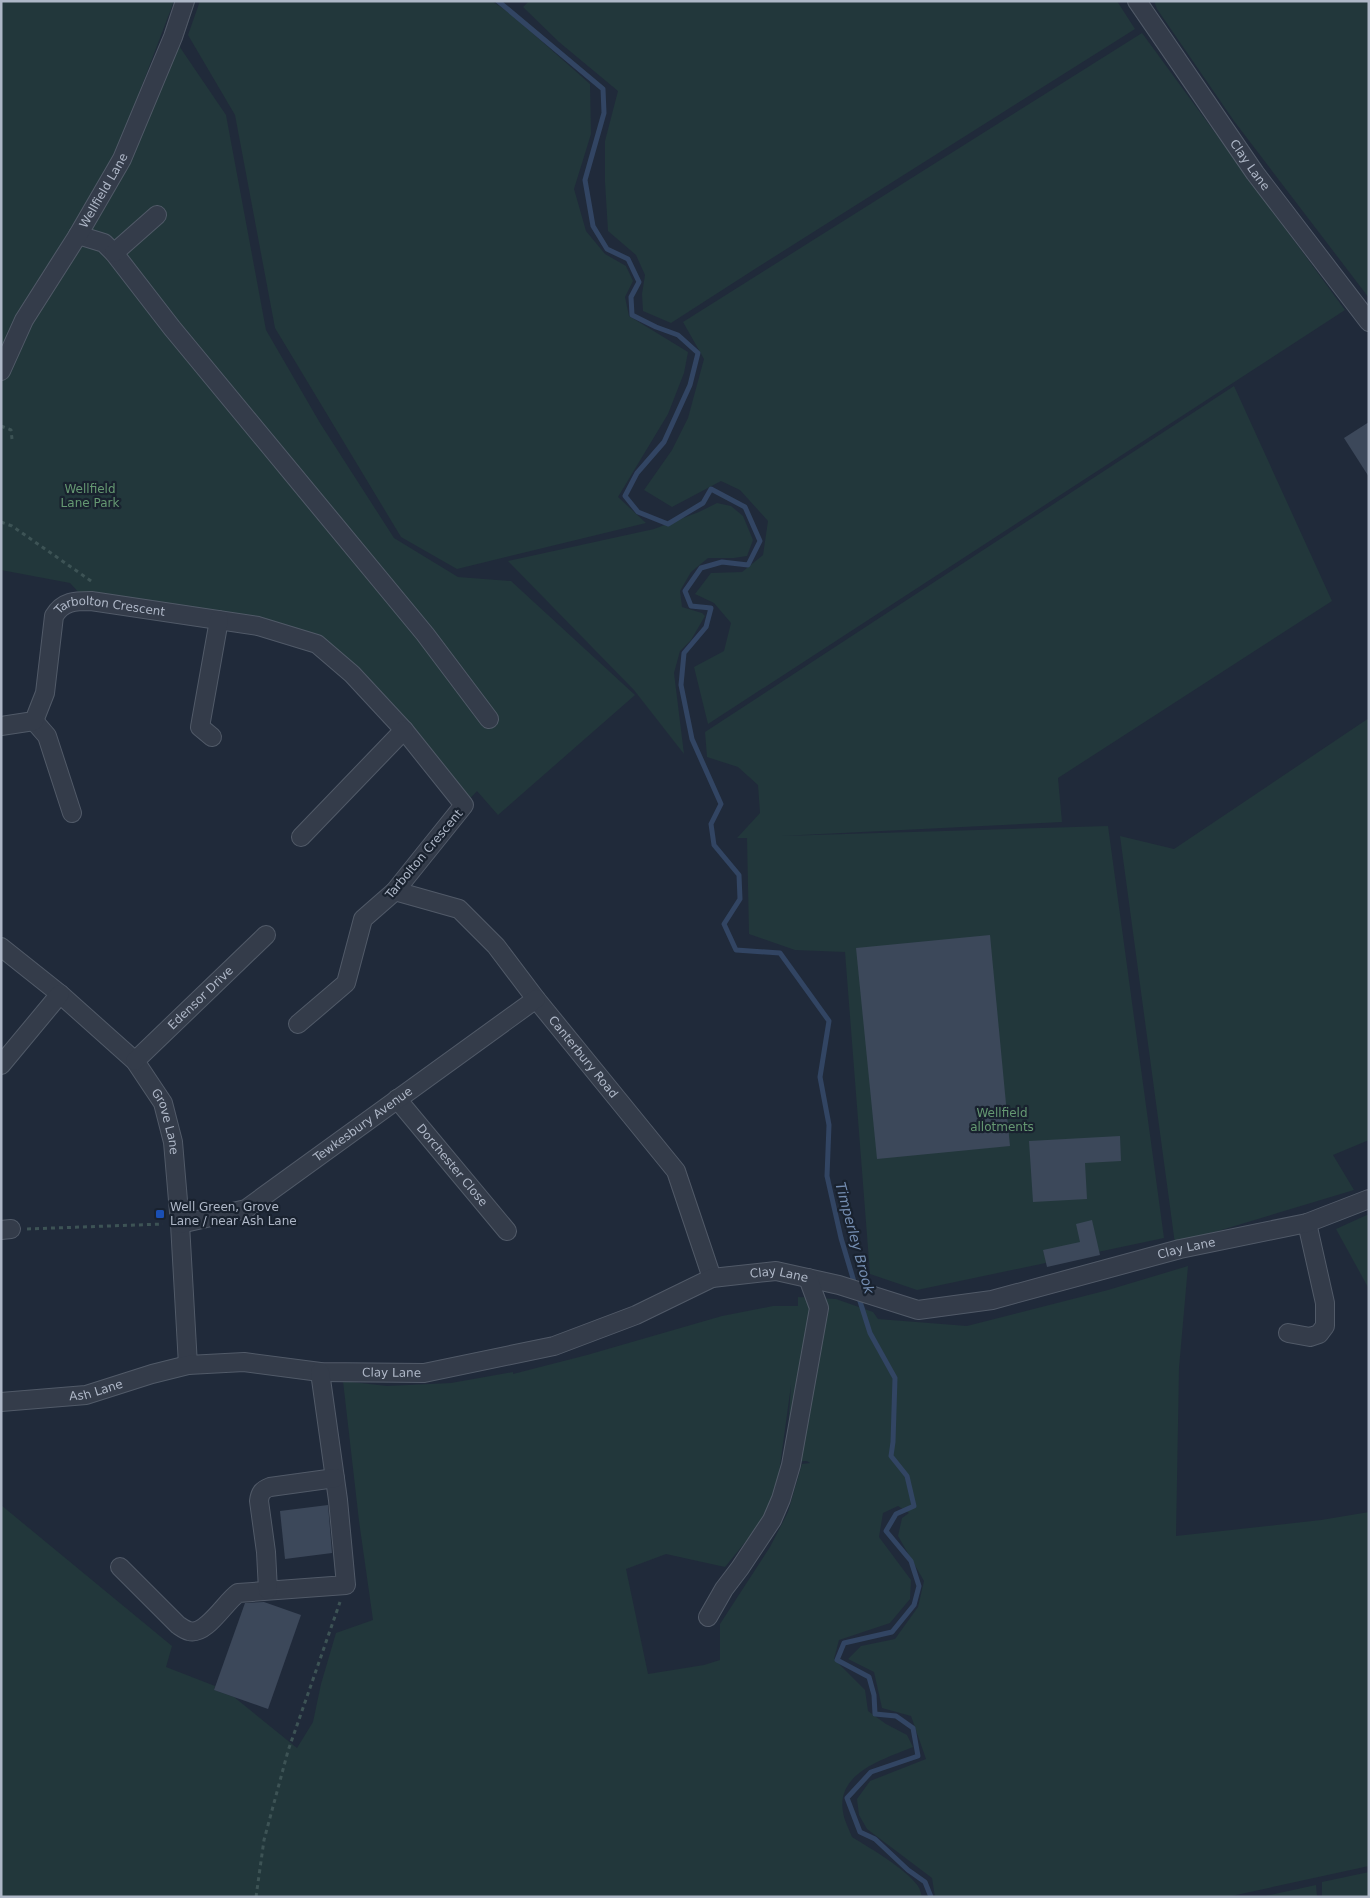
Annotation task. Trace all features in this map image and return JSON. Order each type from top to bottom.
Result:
[{"type":"street","name":"Wellfield Lane","points":[[1,371],[24,320],[78,235],[122,159],[173,37],[185,1]]},
{"type":"street","name":"Clay Lane","points":[[1137,1],[1255,173],[1369,322]]},
{"type":"street","points":[[114,253],[157,215]]},
{"type":"street","points":[[78,235],[104,243],[114,253],[172,328],[425,634],[489,719]]},
{"type":"street","name":"Tarbolton Crescent","points":[[34,721],[45,693],[54,616],[60,607],[73,600],[91,601],[258,626],[317,644],[352,674],[404,730],[464,805],[395,891],[363,918],[346,984],[298,1024]]},
{"type":"street","points":[[212,737],[200,728],[219,620]]},
{"type":"street","points":[[1,726],[34,721],[48,736],[72,813]]},
{"type":"street","points":[[301,837],[404,730]]},
{"type":"street","name":"Canterbury Road","points":[[395,891],[460,909],[496,946],[676,1171],[712,1278]]},
{"type":"street","name":"Edensor Drive","points":[[135,1061],[266,935]]},
{"type":"street","name":"Grove Lane","points":[[1,947],[60,994],[135,1061],[162,1103],[172,1142],[180,1224],[188,1365]]},
{"type":"street","points":[[1,1065],[60,994]]},
{"type":"street","name":"Tewkesbury Avenue","points":[[180,1224],[246,1209],[536,998]]},
{"type":"street","name":"Dorchester Close","points":[[396,1099],[508,1231]]},
{"type":"street","name":"Clay Lane","points":[[188,1365],[244,1362],[320,1372],[424,1373],[554,1346],[636,1315],[712,1278],[776,1271],[839,1285],[918,1310],[992,1300],[1180,1249],[1307,1223],[1369,1199]]},
{"type":"street","points":[[1288,1333],[1310,1337],[1319,1334],[1325,1326],[1325,1303],[1307,1223]]},
{"type":"street","points":[[708,1617],[724,1590],[772,1520],[781,1499],[791,1465],[819,1308],[808,1278]]},
{"type":"street","name":"Ash Lane","points":[[1,1402],[86,1396],[152,1374],[188,1365]]},
{"type":"street","points":[[120,1566],[178,1625],[190,1631],[201,1630],[230,1598],[238,1593],[346,1585],[335,1478],[320,1372]]},
{"type":"street","points":[[268,1590],[266,1552],[259,1501],[260,1494],[264,1489],[270,1487],[335,1478]]},
{"type":"path","points":[[1,426],[10,430],[12,438]]},
{"type":"path","points":[[1,522],[12,526],[97,585],[92,591],[91,601]]},
{"type":"path","points":[[6,1229],[180,1224]]},
{"type":"path","points":[[256,1897],[264,1840],[288,1751],[346,1585]]},
{"type":"green space","points":[[1,1],[174,1],[116,154],[70,233],[31,292],[1,357]]},
{"type":"green space","points":[[200,1],[492,1],[512,15],[590,84],[591,134],[574,189],[586,231],[605,254],[626,266],[633,281],[625,297],[629,316],[688,352],[684,373],[668,414],[618,497],[646,523],[457,569],[401,537],[275,328],[235,115],[188,35]]},
{"type":"green space","points":[[529,1],[1117,1],[1135,29],[671,323],[643,311],[642,294],[645,275],[636,255],[608,231],[605,141],[618,91],[559,42],[523,7]]},
{"type":"green space","points":[[1154,1],[1369,1],[1369,298],[1234,121],[1157,9]]},
{"type":"green space","points":[[1142,33],[1345,310],[708,724],[694,667],[724,651],[731,623],[714,603],[695,594],[711,573],[742,572],[763,555],[768,521],[740,490],[721,481],[672,507],[644,490],[672,450],[688,418],[704,359],[683,322]]},
{"type":"green space","name":"Wellfield Lane Park","points":[[173,37],[226,115],[266,330],[320,423],[394,538],[458,577],[511,581],[635,695],[498,815],[477,791],[464,805],[317,644],[82,596],[70,583],[1,570],[1,371],[78,235]]},
{"type":"green space","name":"Wellfield allotments","points":[[1234,386],[1332,601],[1058,778],[1062,822],[781,836],[1108,826],[1164,1238],[917,1290],[870,1274],[845,952],[795,950],[749,934],[747,838],[737,838],[760,813],[758,785],[738,767],[707,757],[705,732]]},
{"type":"green space","points":[[717,503],[731,506],[743,516],[753,540],[747,556],[708,558],[691,572],[680,591],[682,607],[702,613],[705,616],[691,640],[680,651],[674,673],[684,754],[634,690],[508,561],[654,529]]},
{"type":"green space","points":[[1369,718],[1369,1140],[1333,1155],[1354,1190],[1175,1244],[1120,836],[1174,849]]},
{"type":"green space","points":[[1369,1214],[1369,1289],[1336,1229]]},
{"type":"green space","points":[[1188,1266],[1179,1368],[1176,1536],[1321,1520],[1369,1512],[1369,1866],[1227,1897],[935,1897],[932,1878],[867,1829],[859,1815],[857,1799],[870,1781],[926,1759],[911,1716],[882,1708],[874,1672],[848,1659],[861,1646],[895,1639],[918,1607],[924,1581],[898,1536],[902,1518],[909,1513],[898,1506],[883,1513],[879,1537],[911,1580],[910,1599],[890,1623],[839,1640],[834,1659],[865,1690],[868,1711],[886,1724],[907,1735],[913,1747],[877,1762],[855,1777],[847,1787],[843,1798],[843,1812],[852,1837],[887,1859],[912,1879],[918,1886],[922,1897],[1,1897],[1,1505],[172,1646],[166,1667],[215,1686],[214,1690],[234,1697],[297,1748],[313,1722],[321,1684],[336,1633],[373,1620],[359,1521],[343,1381],[387,1386],[451,1383],[513,1372],[513,1374],[722,1316],[773,1306],[798,1306],[798,1297],[836,1299],[873,1312],[878,1319],[967,1326],[1108,1290]],"holes":[[[791,1385],[786,1462],[807,1461],[810,1463],[802,1464],[788,1512],[770,1547],[720,1624],[720,1660],[704,1665],[648,1674],[626,1569],[666,1554],[725,1567],[756,1529],[777,1488]]]},
{"type":"green space","points":[[1369,1872],[1369,1897],[1322,1897],[1322,1882]]},
{"type":"green space","points":[[1316,1885],[1317,1897],[1261,1897]]},
{"type":"building","points":[[1369,422],[1369,477],[1344,438]]},
{"type":"building","points":[[990,935],[1010,1146],[877,1159],[856,948]]},
{"type":"building","points":[[1120,1136],[1121,1161],[1085,1163],[1087,1199],[1033,1202],[1029,1141]]},
{"type":"building","points":[[1092,1220],[1100,1255],[1047,1267],[1043,1250],[1080,1242],[1076,1224]]},
{"type":"building","points":[[328,1505],[332,1553],[285,1559],[280,1511]]},
{"type":"building","points":[[264,1602],[301,1615],[268,1709],[214,1690],[245,1603]]},
{"type":"waterway","name":"Timperley Brook","points":[[498,1],[603,89],[604,113],[585,180],[593,226],[607,249],[628,259],[639,282],[631,297],[632,315],[678,335],[698,353],[690,385],[664,442],[637,473],[625,496],[638,512],[668,524],[703,503],[711,489],[745,507],[760,541],[748,565],[722,562],[701,568],[685,591],[691,606],[711,608],[706,627],[684,653],[681,685],[692,739],[721,804],[711,824],[714,845],[739,875],[740,899],[724,924],[736,950],[780,953],[829,1021],[820,1077],[829,1125],[827,1176],[841,1238],[855,1285]]},
{"type":"waterway","name":"Timperley Brook","points":[[858,1295],[870,1333],[895,1378],[891,1456],[907,1476],[914,1506],[896,1514],[886,1531],[911,1561],[919,1586],[914,1605],[892,1632],[844,1643],[837,1660],[869,1677],[874,1695],[875,1714],[896,1716],[913,1728],[918,1756],[871,1772],[847,1798],[860,1832],[875,1839],[908,1870],[925,1882],[931,1897]]},
{"type":"place","name":"Well Green, Grove Lane / near Ash Lane","points":[[160,1214]]}]
